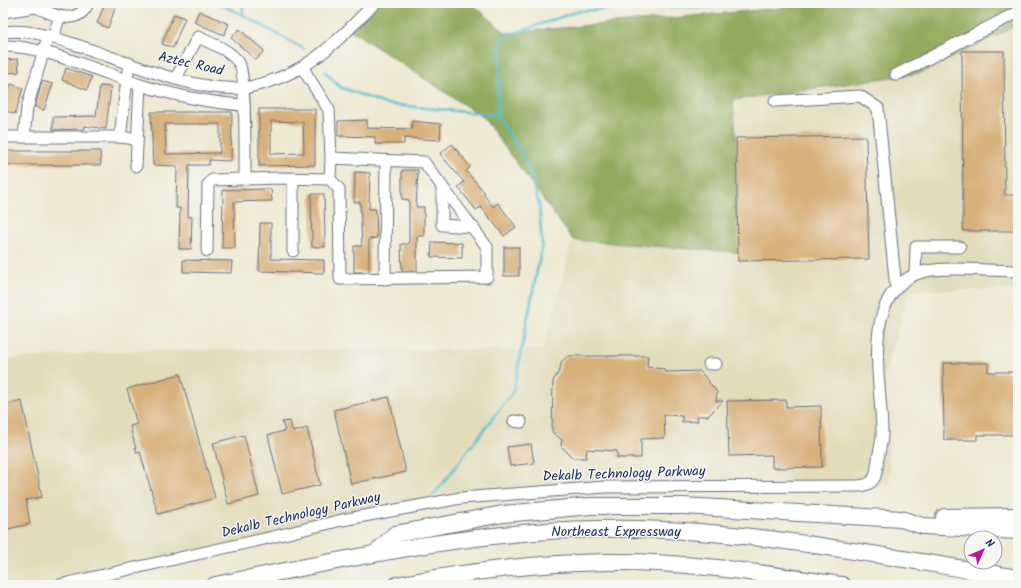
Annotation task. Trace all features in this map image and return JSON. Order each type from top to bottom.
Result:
[{"type":"highway","points":[[376,553],[395,534],[503,514],[592,506],[683,506],[901,519],[919,516],[1018,516]]},
{"type":"highway","points":[[901,519],[923,526],[1018,531]]},
{"type":"highway","name":"Northeast Expressway","points":[[215,585],[376,553],[505,534],[600,529],[650,530],[757,538],[1018,578]]},
{"type":"highway","points":[[397,585],[469,572],[611,562],[691,566],[842,585]]},
{"type":"street","points":[[3,12],[37,5],[59,18],[74,17],[85,9],[88,3]]},
{"type":"street","name":"Aztec Road","points":[[3,32],[27,31],[51,37],[176,78],[208,86],[243,88],[267,83],[302,67],[325,50],[375,3]]},
{"type":"street","points":[[896,75],[1018,12]]},
{"type":"street","points":[[24,137],[27,108],[44,52],[59,18]]},
{"type":"street","points":[[176,78],[198,37],[226,50],[240,64],[244,105],[245,179]]},
{"type":"street","points":[[3,46],[26,48],[44,52],[140,85],[178,96],[212,102],[244,105]]},
{"type":"street","points":[[120,137],[129,63]]},
{"type":"street","points":[[302,67],[329,110],[331,158],[330,179],[338,189],[340,278],[385,279],[487,277],[487,247],[424,162],[331,158]]},
{"type":"street","points":[[136,166],[136,139],[140,85]]},
{"type":"street","points":[[775,101],[860,96],[878,108],[896,289]]},
{"type":"street","points":[[3,137],[120,137],[136,139]]},
{"type":"street","points":[[385,279],[386,161]]},
{"type":"street","points":[[207,251],[208,185],[212,180],[293,178],[330,179]]},
{"type":"street","points":[[293,178],[293,251]]},
{"type":"street","points":[[442,186],[442,225],[473,227]]},
{"type":"street","points":[[915,274],[916,247],[960,247]]},
{"type":"street","name":"Dekalb Technology Parkway","points":[[59,585],[342,520],[461,498],[605,487],[866,485],[872,481],[875,475],[882,436],[877,354],[880,323],[890,297],[903,282],[915,274],[929,270],[1018,271]]},
{"type":"shaded area","points":[[1018,25],[1018,290],[910,290],[884,377],[890,485],[647,480],[507,494],[360,514],[71,585],[3,585],[3,359],[149,350],[543,350],[573,240],[746,253],[733,100],[920,73]]},
{"type":"green space","points":[[372,3],[471,3],[506,33],[836,3],[1018,3],[1018,25],[920,73],[733,100],[746,253],[573,240],[483,117],[347,28]]},
{"type":"building","points":[[105,3],[117,3],[108,28],[97,23]]},
{"type":"building","points":[[199,11],[229,24],[224,35],[194,22]]},
{"type":"building","points":[[174,14],[185,18],[173,48],[162,44]]},
{"type":"building","points":[[239,29],[264,51],[256,60],[231,38]]},
{"type":"building","points":[[962,51],[1004,51],[1005,195],[1018,195],[1018,231],[963,231]]},
{"type":"building","points":[[18,59],[19,72],[3,73],[3,60]]},
{"type":"building","points":[[66,68],[92,77],[87,90],[62,80]]},
{"type":"building","points":[[42,81],[53,84],[44,110],[35,107]]},
{"type":"building","points":[[11,84],[23,88],[15,114],[3,110]]},
{"type":"building","points":[[100,86],[111,87],[106,129],[85,126],[85,129],[53,130],[53,117],[96,116]]},
{"type":"building","points":[[259,109],[315,109],[315,165],[259,166]],"holes":[[[271,121],[303,122],[304,153],[271,154]]]},
{"type":"building","points":[[151,112],[232,112],[231,161],[209,160],[209,165],[189,165],[188,217],[192,217],[191,249],[179,249],[180,208],[176,208],[177,166],[153,165]],"holes":[[[165,124],[220,124],[220,153],[166,154]]]},
{"type":"building","points":[[367,120],[367,128],[412,129],[412,121],[441,124],[440,140],[404,138],[404,144],[375,144],[375,137],[338,136],[338,121]]},
{"type":"building","points":[[866,136],[869,259],[738,261],[736,138]]},
{"type":"building","points":[[452,144],[470,167],[466,171],[485,193],[483,194],[493,207],[498,203],[516,227],[504,236],[481,207],[476,210],[458,187],[464,182],[440,154]]},
{"type":"building","points":[[3,151],[100,151],[101,165],[3,165]]},
{"type":"building","points":[[402,170],[418,170],[416,207],[424,207],[424,236],[417,236],[417,271],[402,271],[401,244],[409,244],[409,200],[402,199]]},
{"type":"building","points":[[355,172],[370,173],[369,209],[376,209],[377,238],[369,239],[369,272],[354,272],[354,246],[362,246],[360,202],[354,202]]},
{"type":"building","points":[[271,189],[272,201],[234,202],[235,248],[222,248],[223,190]]},
{"type":"building","points":[[311,194],[324,194],[325,247],[312,247]]},
{"type":"building","points":[[260,223],[271,223],[271,259],[324,260],[324,273],[259,271]]},
{"type":"building","points":[[432,242],[462,243],[462,258],[431,257]]},
{"type":"building","points":[[504,247],[519,247],[519,276],[504,276]]},
{"type":"building","points":[[183,260],[232,261],[231,273],[183,272]]},
{"type":"building","points":[[568,356],[648,356],[647,367],[664,369],[665,372],[700,371],[717,392],[716,401],[723,401],[708,416],[697,416],[698,421],[682,422],[682,416],[664,415],[665,438],[641,439],[641,458],[617,458],[617,451],[587,449],[586,458],[573,458],[561,446],[562,440],[552,432],[553,381],[560,370],[561,362]]},
{"type":"building","points":[[943,363],[988,363],[988,372],[1018,372],[1018,435],[977,435],[977,440],[944,440]]},
{"type":"building","points":[[180,374],[215,498],[158,514],[140,452],[137,453],[130,426],[137,424],[127,389]]},
{"type":"building","points":[[389,397],[406,472],[351,484],[334,410]]},
{"type":"building","points":[[786,400],[786,407],[821,406],[822,467],[772,468],[772,455],[729,456],[727,401]]},
{"type":"building","points":[[22,401],[42,497],[26,500],[30,524],[3,530],[3,405]]},
{"type":"building","points":[[290,421],[293,432],[307,428],[320,485],[282,494],[268,435],[285,431],[282,422]]},
{"type":"building","points":[[244,435],[259,496],[228,504],[213,443]]},
{"type":"building","points":[[531,444],[534,463],[510,466],[507,447]]},
{"type":"waterway","points":[[217,3],[243,15],[304,49]]},
{"type":"waterway","points":[[243,3],[243,15]]},
{"type":"waterway","points":[[433,496],[513,392],[542,246],[539,204],[525,159],[497,115],[501,38],[578,11],[645,7],[735,6],[760,3]]},
{"type":"waterway","points":[[325,72],[340,87],[385,104],[497,115]]}]
